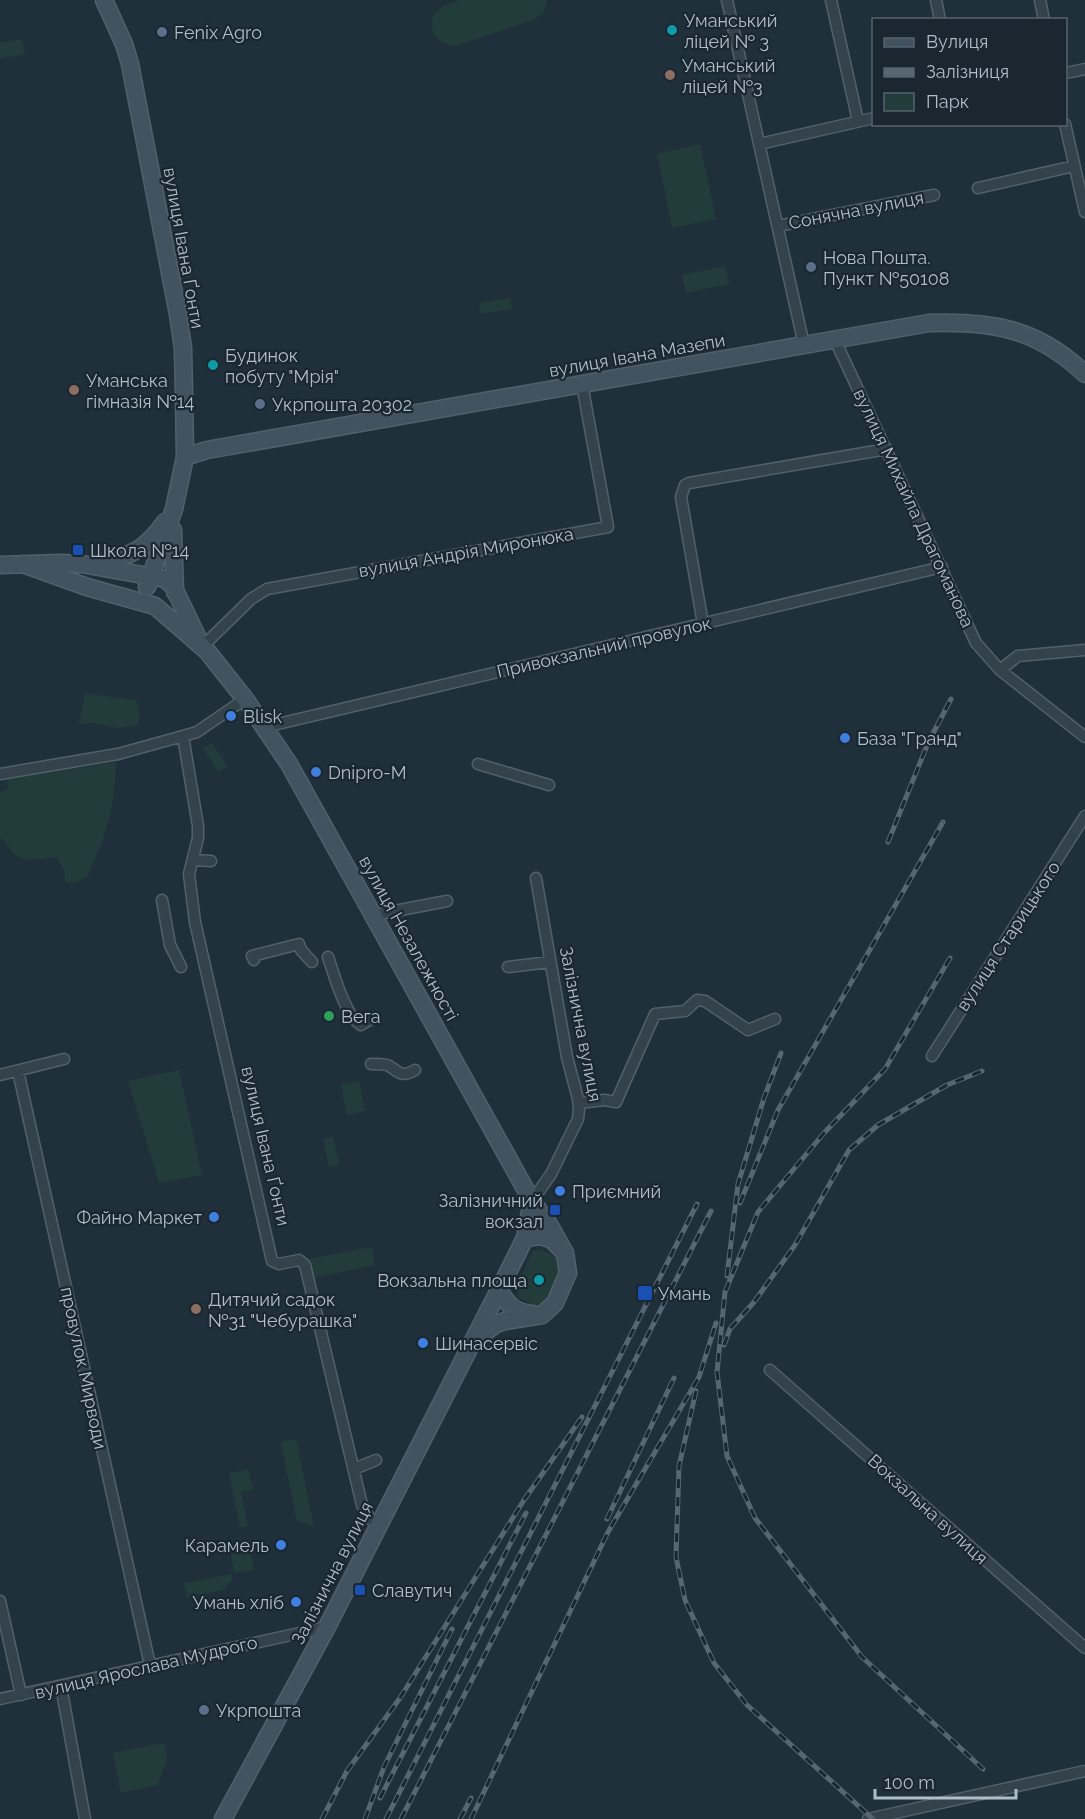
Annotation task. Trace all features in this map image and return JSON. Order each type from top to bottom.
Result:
[{"type":"main road","name":"вулиця Івана Ґонти","points":[[104,0],[124,44],[130,64],[183,348],[184,457],[174,509],[153,580]]},
{"type":"main road","name":"вулиця Івана Мазепи","points":[[184,457],[218,448],[929,322],[968,322],[1010,328],[1039,340],[1071,360],[1085,374]]},
{"type":"main road","name":"вулиця Івана Ґонти","points":[[82,564],[136,552],[155,536],[174,509]]},
{"type":"main road","name":"вулиця Івана Ґонти","points":[[174,509],[172,560],[175,591]]},
{"type":"main road","name":"вулиця Незалежності","points":[[23,564],[155,606],[203,646]]},
{"type":"main road","name":"вулиця Незалежності","points":[[0,565],[82,564],[153,580]]},
{"type":"main road","points":[[153,580],[171,582],[175,591],[173,600],[164,607],[155,606],[147,598],[153,580]]},
{"type":"main road","name":"вулиця Незалежності","points":[[87,586],[176,630],[203,646]]},
{"type":"main road","name":"вулиця Незалежності","points":[[175,591],[203,646],[245,699],[288,764],[532,1201]]},
{"type":"main road","points":[[532,1201],[550,1226],[565,1253],[568,1273],[555,1303],[542,1315],[519,1313],[507,1305],[499,1290],[525,1238],[540,1236],[550,1239],[565,1253]]},
{"type":"main road","name":"Залізнична вулиця","points":[[525,1238],[532,1201]]},
{"type":"main road","name":"Залізнична вулиця","points":[[223,1819],[327,1627],[499,1290]]},
{"type":"main road","name":"Залізнична вулиця","points":[[472,1342],[496,1324],[542,1315]]},
{"type":"street","points":[[831,0],[858,121]]},
{"type":"street","points":[[936,0],[940,18]]},
{"type":"street","points":[[1040,0],[1044,18]]},
{"type":"street","points":[[731,1],[759,144],[804,345]]},
{"type":"street","points":[[1067,73],[1085,69]]},
{"type":"street","points":[[759,144],[872,117]]},
{"type":"street","points":[[1065,126],[1085,212]]},
{"type":"street","points":[[978,188],[1074,166]]},
{"type":"street","name":"Сонячна вулиця","points":[[778,226],[934,195]]},
{"type":"street","name":"вулиця Михайла Драгоманова","points":[[836,340],[976,643],[1000,670],[1085,737]]},
{"type":"street","name":"вулиця Андрія Миронюка","points":[[203,646],[251,599],[267,589],[608,527],[582,384]]},
{"type":"street","points":[[703,624],[681,497],[685,485],[887,449]]},
{"type":"street","name":"Привокзальний провулок","points":[[265,727],[942,567]]},
{"type":"street","points":[[1000,670],[1018,656],[1085,650]]},
{"type":"street","points":[[0,774],[118,754],[183,736],[196,732],[245,699]]},
{"type":"street","name":"вулиця Івана Ґонти","points":[[183,736],[198,825],[198,838],[189,874],[195,922],[272,1261],[279,1264],[300,1260],[305,1265],[362,1505],[377,1527]]},
{"type":"street","points":[[478,764],[549,785]]},
{"type":"street","name":"вулиця Старицького","points":[[932,1056],[1085,816]]},
{"type":"street","points":[[193,860],[211,861]]},
{"type":"street","name":"Залізнична вулиця","points":[[532,1201],[551,1174],[578,1119],[579,1103],[567,1057],[536,878]]},
{"type":"street","points":[[162,900],[170,945],[181,967]]},
{"type":"street","points":[[374,915],[447,901]]},
{"type":"street","points":[[254,960],[252,956],[299,944],[301,950],[312,962]]},
{"type":"street","points":[[328,957],[354,1020],[361,1025],[373,1018]]},
{"type":"street","points":[[508,967],[549,962]]},
{"type":"street","points":[[579,1103],[604,1100],[616,1102],[655,1014],[685,1011],[697,1000],[705,1001],[748,1029],[775,1019]]},
{"type":"street","points":[[0,1074],[64,1059]]},
{"type":"street","points":[[371,1064],[385,1065],[396,1073],[409,1073],[415,1070]]},
{"type":"street","name":"провулок Мирводи","points":[[18,1071],[150,1665]]},
{"type":"street","name":"Вокзальна вулиця","points":[[770,1370],[1085,1648]]},
{"type":"street","points":[[354,1469],[375,1460]]},
{"type":"street","points":[[0,1601],[21,1695]]},
{"type":"street","name":"вулиця Ярослава Мудрого","points":[[0,1699],[327,1627]]},
{"type":"street","points":[[61,1686],[85,1819]]},
{"type":"street","points":[[868,1819],[1085,1771]]},
{"type":"green space","points":[[460,0],[547,1],[544,12],[535,19],[459,45],[452,45],[439,40],[435,35],[432,29],[433,17],[440,8]]},
{"type":"green space","points":[[22,39],[25,54],[0,59],[0,43]]},
{"type":"green space","points":[[700,144],[716,219],[672,228],[657,154]]},
{"type":"green space","points":[[725,266],[729,284],[686,293],[682,275]]},
{"type":"green space","points":[[510,298],[512,309],[480,314],[479,303]]},
{"type":"green space","points":[[85,693],[137,701],[140,716],[137,725],[118,728],[95,723],[79,724]]},
{"type":"green space","points":[[212,743],[228,766],[218,772],[203,748]]},
{"type":"green space","points":[[116,762],[114,793],[108,821],[87,877],[76,882],[65,882],[64,870],[57,857],[37,860],[21,858],[0,838],[0,792],[8,789],[7,779]]},
{"type":"green space","points":[[179,1070],[202,1175],[159,1183],[128,1081]]},
{"type":"green space","points":[[359,1081],[365,1111],[347,1115],[341,1085]]},
{"type":"green space","points":[[333,1137],[339,1165],[329,1167],[323,1139]]},
{"type":"green space","points":[[372,1247],[375,1265],[312,1278],[308,1259]]},
{"type":"green space","points":[[539,1249],[558,1258],[562,1266],[543,1304],[537,1307],[519,1298],[515,1290],[532,1252]]},
{"type":"green space","points":[[296,1439],[314,1527],[297,1521],[281,1443]]},
{"type":"green space","points":[[248,1469],[253,1489],[241,1492],[248,1526],[240,1527],[229,1473]]},
{"type":"green space","points":[[250,1549],[254,1570],[234,1573],[231,1553]]},
{"type":"green space","points":[[232,1574],[232,1580],[224,1590],[187,1597],[184,1583]]},
{"type":"green space","points":[[164,1743],[167,1758],[158,1785],[121,1793],[113,1753]]},
{"type":"railway","points":[[888,842],[928,743],[951,699]]},
{"type":"railway","points":[[740,1203],[778,1110],[943,822]]},
{"type":"railway","points":[[950,958],[885,1069],[824,1133],[758,1212],[725,1292],[717,1372],[727,1456],[755,1518],[862,1657],[983,1769]]},
{"type":"railway","points":[[727,1276],[738,1184],[764,1098],[781,1053]]},
{"type":"railway","points":[[724,1345],[730,1329],[754,1302],[795,1245],[849,1150],[878,1125],[947,1085],[982,1071]]},
{"type":"railway","points":[[386,1819],[697,1204]]},
{"type":"railway","points":[[401,1819],[711,1211]]},
{"type":"railway","points":[[471,1819],[608,1532],[699,1377],[716,1323]]},
{"type":"railway","points":[[607,1519],[674,1378]]},
{"type":"railway","points":[[696,1391],[679,1466],[676,1557],[685,1600],[714,1663],[747,1705],[873,1819]]},
{"type":"railway","points":[[322,1819],[347,1771],[400,1698],[524,1500],[582,1417]]},
{"type":"railway","points":[[380,1798],[526,1513]]},
{"type":"railway","points":[[365,1819],[384,1767],[452,1629]]},
{"type":"railway","points":[[460,1819],[471,1798]]},
{"type":"place","name":"Уманський ліцей № 3","points":[[672,30]]},
{"type":"place","name":"Fenix Agro","points":[[162,32]]},
{"type":"place","name":"Уманський ліцей №3","points":[[670,75]]},
{"type":"place","name":"Нова Пошта. Пункт №50108","points":[[811,267]]},
{"type":"place","name":"Будинок побуту \"Мрія\"","points":[[213,365]]},
{"type":"place","name":"Уманська гімназія №14","points":[[74,390]]},
{"type":"place","name":"Укрпошта 20302","points":[[260,404]]},
{"type":"place","name":"Школа №14","points":[[78,550]]},
{"type":"place","name":"Blisk","points":[[231,716]]},
{"type":"place","name":"База \"Гранд\"","points":[[845,738]]},
{"type":"place","name":"Dnipro-M","points":[[316,772]]},
{"type":"place","name":"Вега","points":[[329,1016]]},
{"type":"place","name":"Приємний","points":[[560,1191]]},
{"type":"place","name":"Залізничний вокзал","points":[[555,1210]]},
{"type":"place","name":"Файно Маркет","points":[[214,1217]]},
{"type":"place","name":"Вокзальна площа","points":[[539,1280]]},
{"type":"place","name":"Умань","points":[[645,1293]]},
{"type":"place","name":"Дитячий садок №31 \"Чебурашка\"","points":[[196,1309]]},
{"type":"place","name":"Шинасервіс","points":[[423,1343]]},
{"type":"place","name":"Карамель","points":[[281,1545]]},
{"type":"place","name":"Славутич","points":[[360,1590]]},
{"type":"place","name":"Умань хліб","points":[[296,1602]]},
{"type":"place","name":"Укрпошта","points":[[204,1710]]}]
